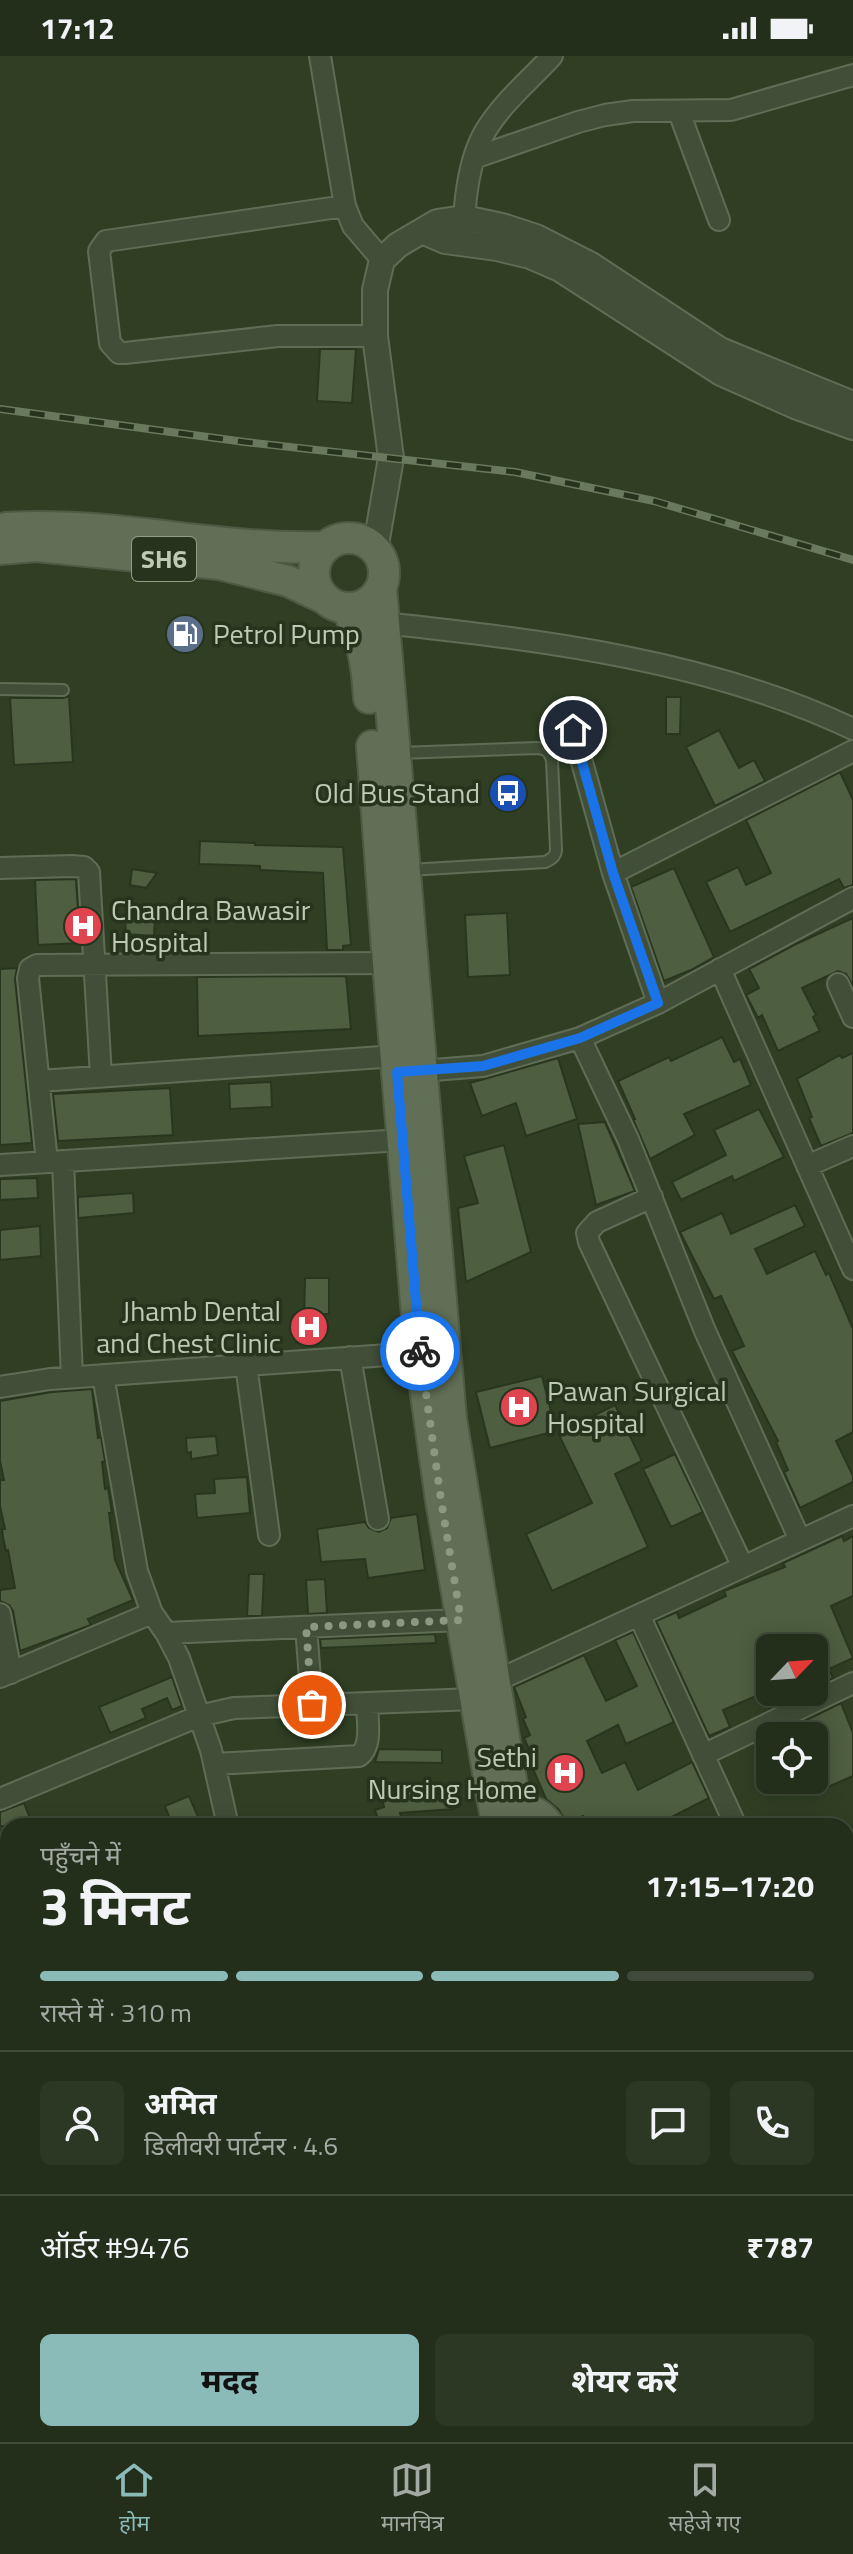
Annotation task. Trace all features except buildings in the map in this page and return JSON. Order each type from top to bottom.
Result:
[{"type":"main road","name":"SH6","points":[[0,528],[44,526],[133,532],[288,548],[325,547],[351,538],[365,542],[375,550]]},
{"type":"main road","name":"SH6","points":[[0,549],[36,546],[219,564],[288,581],[335,603]]},
{"type":"main road","points":[[325,547],[317,558],[315,583],[359,632],[368,677],[392,871],[405,1067],[432,1352],[441,1500],[461,1620],[484,1690]]},
{"type":"main road","points":[[375,550],[382,562],[384,576],[381,588],[393,754],[388,963],[405,1067],[403,1140],[432,1352],[451,1419],[503,1818]]},
{"type":"main road","points":[[335,603],[360,607],[372,600],[381,588]]},
{"type":"main road","points":[[508,1818],[526,1810],[542,1818]]},
{"type":"street","points":[[320,56],[345,206],[353,226],[382,260]]},
{"type":"street","points":[[463,243],[474,158],[485,131],[552,56]]},
{"type":"street","points":[[474,158],[605,115],[633,111],[731,110],[853,74],[850,56]]},
{"type":"street","points":[[679,112],[719,220]]},
{"type":"street","points":[[345,206],[106,241],[99,251],[110,343],[119,353],[125,353],[278,336],[375,336]]},
{"type":"street","points":[[375,550],[391,458],[375,336],[375,290],[382,260],[398,245],[437,222],[464,218],[536,237],[572,254],[720,350],[853,404]]},
{"type":"street","points":[[422,231],[434,238],[530,256],[560,269],[721,373],[795,406],[853,427]]},
{"type":"street","points":[[383,623],[528,639],[696,673],[771,695],[853,729]]},
{"type":"street","points":[[573,730],[613,873],[658,1003]]},
{"type":"street","points":[[613,873],[853,751]]},
{"type":"street","points":[[0,868],[72,866],[84,867],[89,872],[101,1076]]},
{"type":"street","points":[[39,1081],[101,1076],[483,1066],[580,1038],[658,1003],[853,898]]},
{"type":"street","points":[[72,1377],[55,1162],[39,1081],[28,978],[30,969],[45,963],[388,963]]},
{"type":"street","points":[[720,969],[853,1269]]},
{"type":"street","points":[[838,984],[853,1017]]},
{"type":"street","points":[[580,1038],[652,1197],[705,1331],[800,1540]]},
{"type":"street","points":[[0,1165],[403,1140]]},
{"type":"street","points":[[807,1166],[853,1146]]},
{"type":"street","points":[[652,1197],[597,1222],[587,1233],[589,1242],[743,1567]]},
{"type":"street","points":[[0,1387],[72,1377],[432,1352]]},
{"type":"street","points":[[350,1357],[378,1519]]},
{"type":"street","points":[[246,1365],[269,1535]]},
{"type":"street","points":[[103,1375],[137,1571],[152,1613],[179,1658],[214,1764],[226,1818]]},
{"type":"street","points":[[0,1799],[199,1716],[234,1708],[367,1703],[484,1690],[853,1516]]},
{"type":"street","points":[[0,1614],[5,1675],[152,1613]]},
{"type":"street","points":[[639,1615],[732,1818]]},
{"type":"street","points":[[166,1633],[461,1620]]},
{"type":"street","points":[[306,1627],[312,1705]]},
{"type":"street","points":[[703,1755],[853,1685]]},
{"type":"street","points":[[214,1764],[359,1756],[367,1744],[367,1703]]},
{"type":"lane","points":[[0,689],[63,690]]},
{"type":"lane","points":[[392,871],[545,862],[556,854],[552,760],[549,752],[537,748],[393,754]]},
{"type":"railway","points":[[0,409],[245,442],[515,472],[654,501],[853,560]]},
{"type":"way so far","points":[[312,1705],[306,1627],[461,1620],[420,1351]]},
{"type":"place","name":"Petrol Pump","points":[[185,634]]},
{"type":"place","name":"Old Bus Stand","points":[[508,793]]},
{"type":"place","name":"Chandra Bawasir Hospital","points":[[83,926]]},
{"type":"place","name":"Jhamb Dental and Chest Clinic","points":[[309,1327]]},
{"type":"place","name":"Pawan Surgical Hospital","points":[[519,1407]]},
{"type":"place","name":"Sethi Nursing Home","points":[[565,1773]]},
{"type":"route","points":[[420,1351],[397,1072],[483,1066],[580,1038],[658,1003],[613,873],[573,730]]}]
